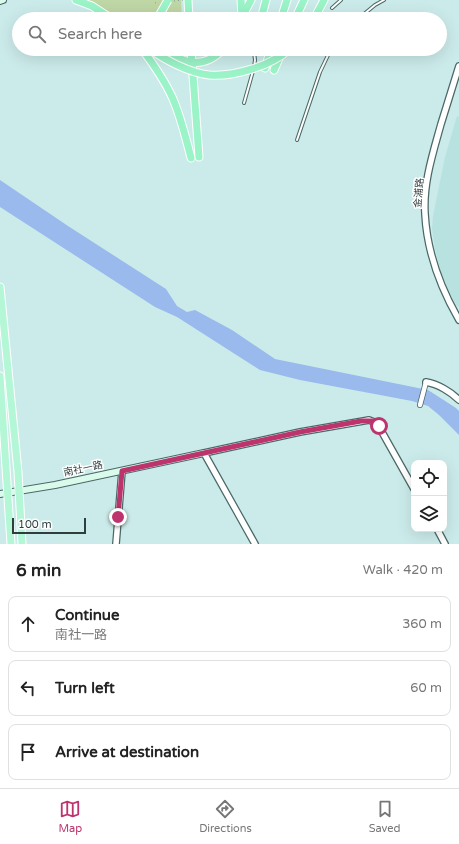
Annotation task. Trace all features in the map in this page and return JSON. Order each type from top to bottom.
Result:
[{"type":"highway","points":[[76,0],[92,6],[101,12]]},
{"type":"highway","points":[[161,12],[168,0]]},
{"type":"highway","points":[[188,0],[189,12]]},
{"type":"highway","points":[[241,0],[243,12]]},
{"type":"highway","points":[[247,12],[252,0]]},
{"type":"highway","points":[[263,12],[266,0]]},
{"type":"highway","points":[[283,12],[287,0]]},
{"type":"highway","points":[[298,12],[304,0]]},
{"type":"highway","points":[[318,12],[324,0]]},
{"type":"highway","points":[[147,56],[158,72],[173,99],[183,127],[191,158]]},
{"type":"highway","points":[[162,56],[182,67],[208,75],[236,74],[263,66],[278,56]]},
{"type":"highway","points":[[176,56],[194,63],[210,60],[215,56]]},
{"type":"highway","points":[[192,56],[199,157]]},
{"type":"highway","points":[[265,68],[269,56]]},
{"type":"highway","points":[[274,70],[280,56]]},
{"type":"main road","points":[[0,287],[12,397],[22,544]]},
{"type":"main road","points":[[0,376],[11,544]]},
{"type":"main road","name":"南社一路","points":[[0,494],[122,471],[204,453]]},
{"type":"street","name":"金浦路","points":[[459,66],[431,159],[425,198],[428,240],[437,274],[447,299],[459,320]]},
{"type":"street","points":[[420,405],[426,383],[434,384],[459,400]]},
{"type":"street","name":"南社一路","points":[[204,453],[300,432],[369,420],[378,425],[411,484]]},
{"type":"street","points":[[204,453],[255,544]]},
{"type":"street","points":[[116,544],[122,471]]},
{"type":"street","points":[[439,532],[445,544]]},
{"type":"lane","points":[[332,8],[341,0]]},
{"type":"lane","points":[[366,12],[375,4],[384,0]]},
{"type":"lane","points":[[244,103],[255,60],[254,56]]},
{"type":"lane","points":[[296,140],[320,72],[328,56]]},
{"type":"shaded area","points":[[457,116],[459,117],[459,307],[449,292],[441,272],[432,229],[433,216],[445,157]]},
{"type":"green space","points":[[82,0],[181,0],[182,12],[100,12]]},
{"type":"water","points":[[0,180],[166,289],[177,306],[187,312],[195,310],[232,330],[275,359],[428,390],[459,411],[459,435],[428,406],[412,401],[300,380],[260,370],[177,317],[155,307],[0,207]]},
{"type":"route","points":[[118,517],[122,471],[300,432],[361,421],[368,420],[376,422],[379,426]]}]
